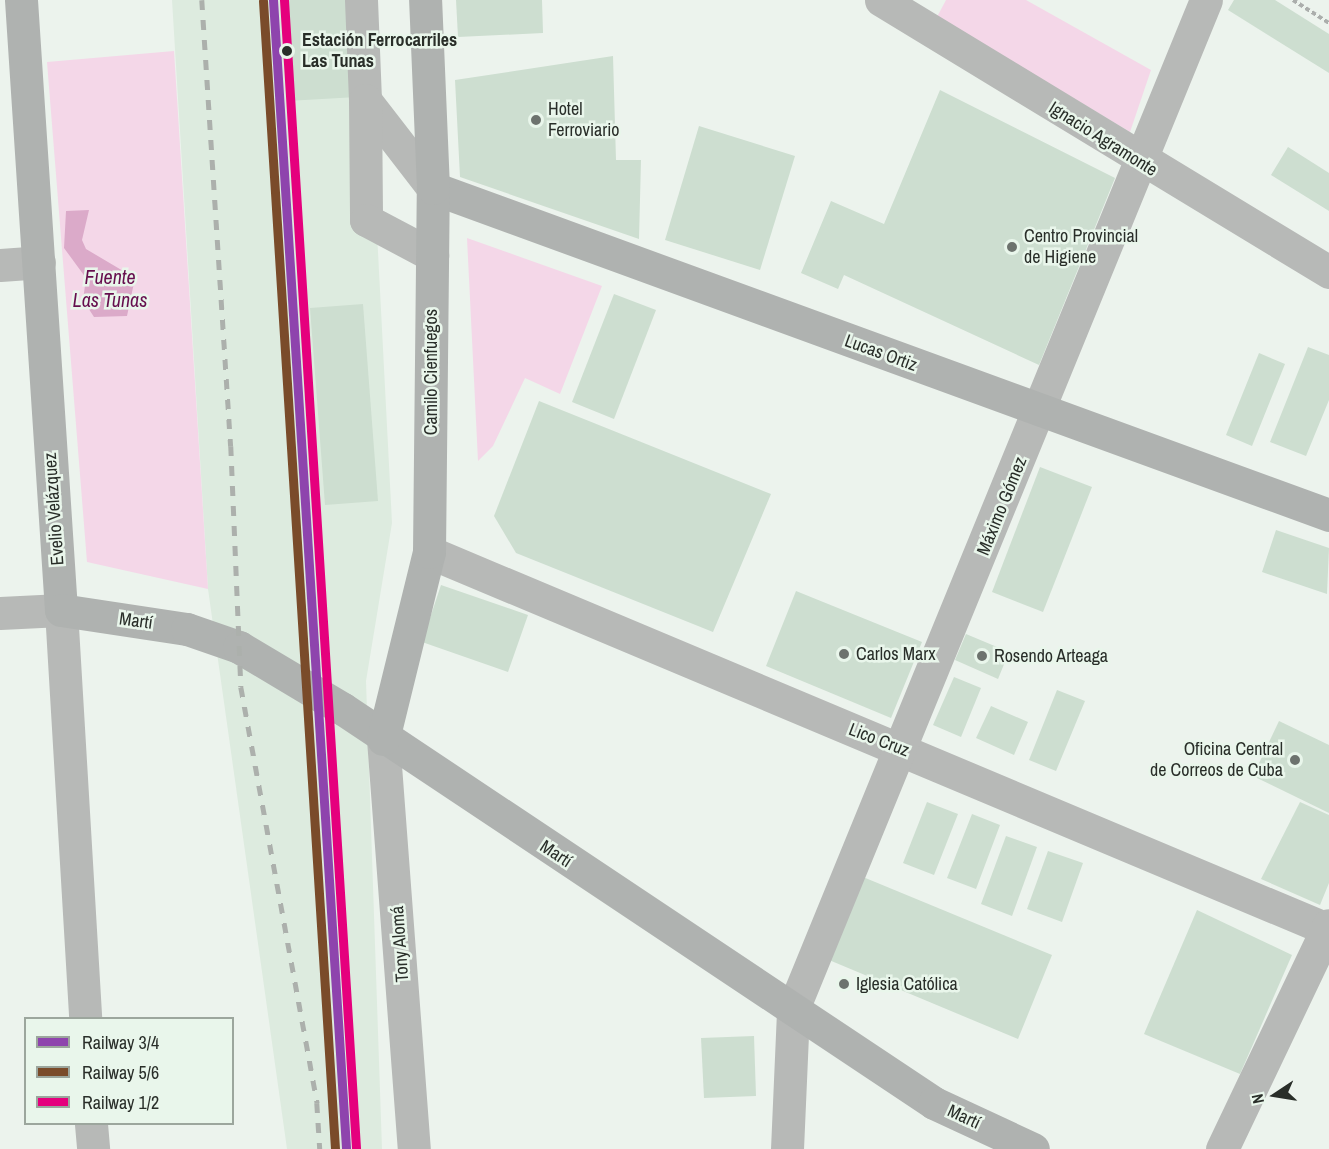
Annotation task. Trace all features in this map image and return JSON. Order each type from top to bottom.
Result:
[{"type":"main road","name":"Evelio Velázquez","points":[[21,0],[61,610]]},
{"type":"main road","name":"Camilo Cienfuegos","points":[[383,739],[429,552],[433,188],[425,0]]},
{"type":"main road","name":"Lucas Ortiz","points":[[433,188],[1329,515]]},
{"type":"main road","name":"Martí","points":[[61,610],[187,629],[239,647],[383,739],[934,1103],[1033,1149]]},
{"type":"street","points":[[361,0],[366,220],[432,255]]},
{"type":"street","name":"Ignacio Agramonte","points":[[880,0],[1142,163],[1329,272]]},
{"type":"street","name":"Máximo Gómez","points":[[793,1009],[903,749],[1206,0]]},
{"type":"street","points":[[365,100],[433,188]]},
{"type":"street","points":[[0,265],[39,262]]},
{"type":"street","name":"Lico Cruz","points":[[429,552],[1328,928]]},
{"type":"street","points":[[0,613],[61,610]]},
{"type":"street","name":"Evelio Velázquez","points":[[61,610],[85,1017]]},
{"type":"street","name":"Tony Alomá","points":[[383,739],[414,1149]]},
{"type":"street","points":[[1222,1149],[1328,928]]},
{"type":"street","points":[[787,1149],[793,1009]]},
{"type":"street","points":[[934,1103],[993,1149]]},
{"type":"street","points":[[91,1125],[93,1149]]},
{"type":"path","points":[[1293,0],[1329,23]]},
{"type":"shaded area","points":[[172,0],[365,0],[392,523],[366,681],[382,1149],[287,1149],[208,589]]},
{"type":"shaded area","points":[[946,0],[1026,0],[1151,70],[1130,132],[937,17]]},
{"type":"shaded area","points":[[174,51],[208,589],[87,562],[47,62]]},
{"type":"shaded area","points":[[467,238],[602,286],[560,394],[525,378],[493,446],[478,461]]},
{"type":"water","name":"Fuente Las Tunas","points":[[89,210],[82,240],[86,249],[135,278],[127,316],[94,317],[83,300],[86,278],[64,248],[66,211]]},
{"type":"building","name":"Estación Ferrocarriles Las Tunas","points":[[281,0],[352,0],[357,97],[287,101]]},
{"type":"building","points":[[456,0],[542,0],[543,33],[458,37]]},
{"type":"building","points":[[1234,0],[1275,0],[1329,34],[1329,73],[1228,10]]},
{"type":"building","name":"Hotel Ferroviario","points":[[613,56],[616,160],[641,160],[639,239],[460,177],[455,80]]},
{"type":"building","name":"Centro Provincial de Higiene","points":[[940,90],[1115,178],[1039,365],[844,275],[838,289],[801,273],[831,201],[884,224]]},
{"type":"building","points":[[699,126],[795,156],[760,270],[665,240]]},
{"type":"building","points":[[1288,147],[1329,173],[1329,211],[1271,175]]},
{"type":"building","points":[[614,294],[656,310],[614,419],[572,402]]},
{"type":"building","points":[[363,304],[378,501],[325,505],[310,308]]},
{"type":"building","points":[[1308,347],[1329,355],[1329,400],[1306,456],[1270,442]]},
{"type":"building","points":[[1259,353],[1285,364],[1252,446],[1226,435]]},
{"type":"building","points":[[539,401],[771,494],[713,632],[516,553],[494,516]]},
{"type":"building","points":[[1040,467],[1092,487],[1043,612],[992,592]]},
{"type":"building","points":[[1276,530],[1329,548],[1327,594],[1262,572]]},
{"type":"building","points":[[441,585],[528,615],[508,672],[422,642]]},
{"type":"building","name":"Carlos Marx","points":[[796,591],[922,642],[891,718],[766,666]]},
{"type":"building","name":"Rosendo Arteaga","points":[[966,634],[1009,652],[998,679],[955,660]]},
{"type":"building","points":[[954,677],[981,688],[961,737],[933,725]]},
{"type":"building","points":[[1057,690],[1085,701],[1056,771],[1029,760]]},
{"type":"building","points":[[991,706],[1028,722],[1014,755],[976,738]]},
{"type":"building","name":"Oficina Central de Correos de Cuba","points":[[1279,721],[1329,745],[1329,813],[1253,776]]},
{"type":"building","points":[[927,802],[958,814],[934,875],[903,863]]},
{"type":"building","points":[[1300,802],[1329,815],[1329,883],[1320,905],[1261,879]]},
{"type":"building","points":[[972,814],[1000,825],[976,889],[947,878]]},
{"type":"building","points":[[1006,836],[1037,847],[1012,916],[981,904]]},
{"type":"building","points":[[1048,851],[1083,863],[1062,922],[1027,909]]},
{"type":"building","points":[[863,877],[1052,955],[1018,1039],[829,960]]},
{"type":"building","points":[[1197,910],[1292,955],[1240,1074],[1144,1034]]},
{"type":"building","points":[[754,1036],[756,1096],[704,1098],[701,1038]]},
{"type":"railway","points":[[202,0],[231,446],[241,687],[317,1103],[320,1149]]},
{"type":"rail line","name":"3/4","points":[[273,0],[346,1149]]},
{"type":"rail line","name":"1/2","points":[[284,0],[356,1148]]},
{"type":"rail line","name":"5/6","points":[[263,1],[335,1149]]},
{"type":"place","name":"Estación Ferrocarriles Las Tunas","points":[[287,51]]},
{"type":"place","name":"Hotel Ferroviario","points":[[536,120]]},
{"type":"place","name":"Centro Provincial de Higiene","points":[[1012,247]]},
{"type":"place","name":"Carlos Marx","points":[[844,654]]},
{"type":"place","name":"Rosendo Arteaga","points":[[982,656]]},
{"type":"place","name":"Oficina Central de Correos de Cuba","points":[[1295,760]]},
{"type":"place","name":"Iglesia Católica","points":[[844,984]]}]
